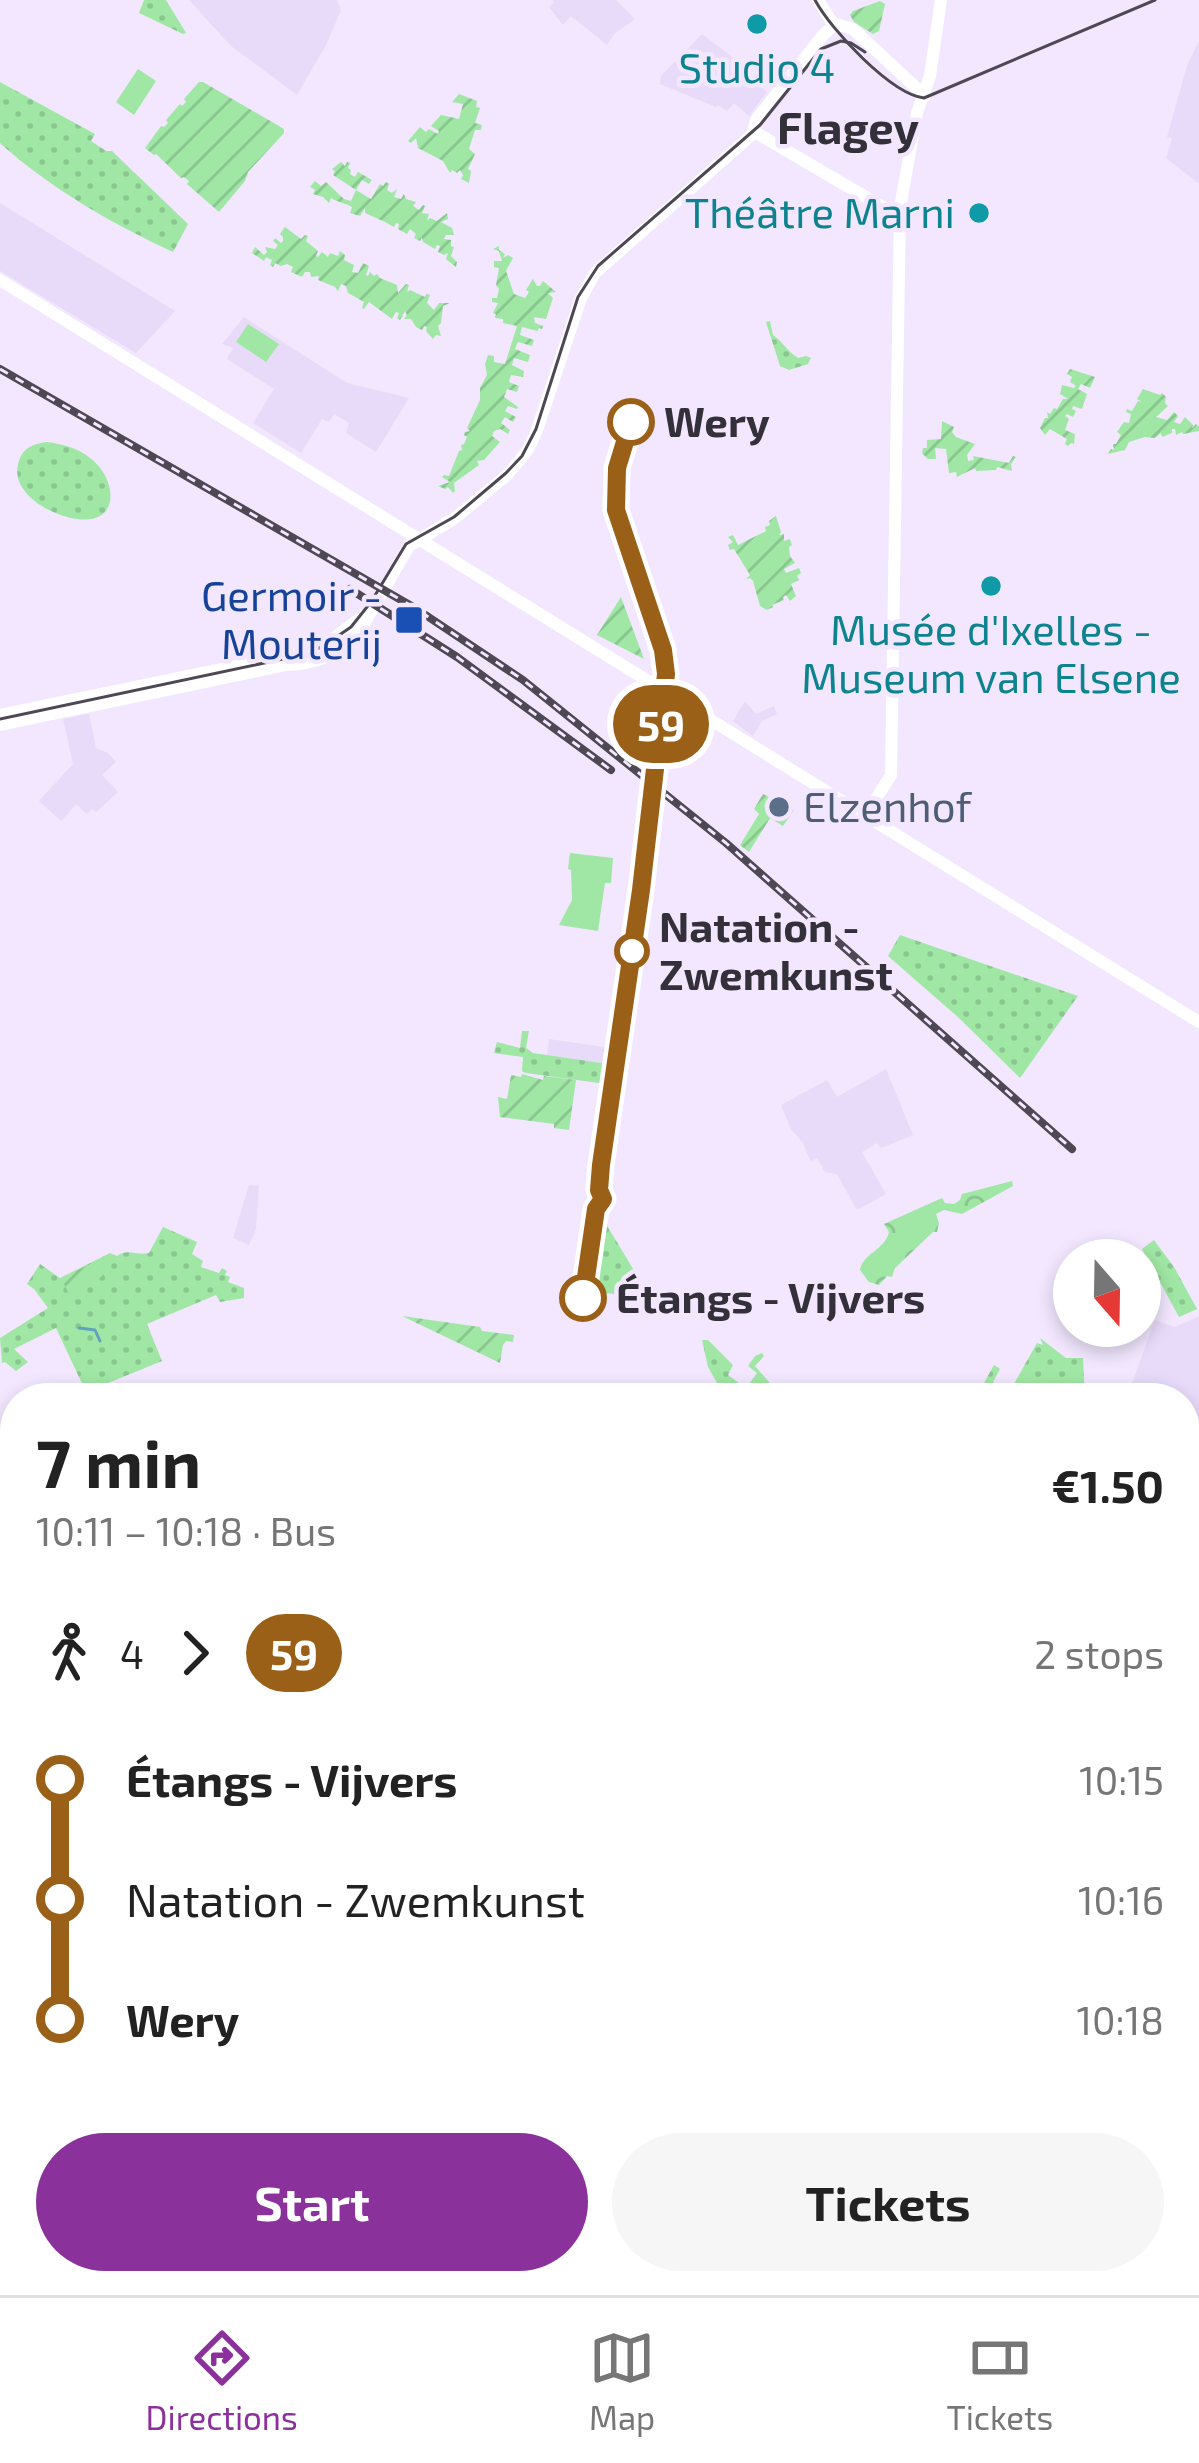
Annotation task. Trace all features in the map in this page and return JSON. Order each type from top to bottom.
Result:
[{"type":"main road","points":[[818,0],[833,24]]},
{"type":"main road","points":[[866,815],[891,776],[900,217],[941,0]]},
{"type":"main road","points":[[833,24],[853,28],[925,96]]},
{"type":"main road","points":[[833,24],[756,120],[753,131],[900,217]]},
{"type":"main road","points":[[0,725],[322,659],[347,646],[403,553],[508,475],[523,457],[537,430],[581,298],[595,273],[755,132]]},
{"type":"main road","points":[[0,280],[1199,1022]]},
{"type":"main road","points":[[0,715],[315,648],[371,610]]},
{"type":"shaded area","points":[[189,0],[337,0],[341,10],[297,95],[231,46]]},
{"type":"shaded area","points":[[553,0],[616,0],[635,19],[607,45],[571,16],[563,25],[549,7]]},
{"type":"shaded area","points":[[702,34],[750,70],[748,77],[767,92],[749,116],[734,103],[727,111],[660,84],[661,76]]},
{"type":"shaded area","points":[[1199,41],[1198,183],[1166,158],[1172,139],[1167,137],[1187,66]]},
{"type":"shaded area","points":[[0,203],[175,311],[136,353],[0,271]]},
{"type":"shaded area","points":[[244,317],[347,383],[409,398],[376,452],[346,433],[349,423],[334,414],[329,422],[322,419],[301,453],[253,423],[274,389],[227,359],[233,348],[222,344]]},
{"type":"shaded area","points":[[745,701],[756,714],[774,706],[777,714],[762,721],[753,736],[733,721]]},
{"type":"shaded area","points":[[89,714],[96,748],[116,762],[102,775],[118,792],[96,812],[92,809],[87,814],[76,804],[61,821],[39,801],[73,764],[63,719]]},
{"type":"shaded area","points":[[549,1039],[611,1048],[608,1064],[547,1056]]},
{"type":"shaded area","points":[[886,1069],[913,1135],[881,1148],[877,1143],[862,1152],[886,1194],[857,1210],[837,1174],[825,1172],[817,1158],[811,1161],[781,1105],[827,1080],[837,1097]]},
{"type":"shaded area","points":[[249,1185],[259,1186],[256,1229],[249,1245],[233,1238]]},
{"type":"shaded area","points":[[1199,1316],[1199,1383],[1132,1383],[1145,1347],[1161,1347],[1161,1322],[1175,1327]]},
{"type":"green space","points":[[144,0],[166,0],[186,33],[139,13]]},
{"type":"green space","points":[[880,1],[885,4],[879,31],[873,34],[850,15]]},
{"type":"green space","points":[[138,69],[156,81],[134,115],[116,102]]},
{"type":"green space","points":[[0,82],[95,134],[91,141],[112,151],[188,224],[173,252],[82,204],[0,143]]},
{"type":"green space","points":[[199,82],[284,129],[219,212],[189,181],[145,148]]},
{"type":"green space","points":[[459,94],[477,101],[480,108],[475,123],[482,125],[475,130],[469,149],[475,154],[468,169],[469,183],[461,179],[460,170],[450,173],[443,161],[418,148],[416,138],[408,141],[420,127],[438,134],[431,126],[441,115],[459,119],[463,104],[452,102]]},
{"type":"green space","points":[[341,162],[350,163],[350,174],[355,177],[358,172],[372,180],[369,184],[362,180],[356,190],[333,175],[332,169]]},
{"type":"green space","points":[[315,181],[321,186],[326,182],[351,201],[356,190],[371,199],[386,182],[387,190],[397,189],[394,197],[401,199],[404,194],[419,210],[425,206],[422,213],[429,214],[427,221],[437,221],[447,213],[448,219],[441,222],[452,228],[454,235],[444,239],[454,247],[451,256],[456,267],[446,259],[448,253],[438,252],[440,246],[435,249],[422,237],[420,241],[414,238],[410,229],[407,234],[398,229],[399,224],[394,227],[365,213],[365,208],[360,216],[350,213],[352,207],[331,198],[329,203],[310,187]]},
{"type":"green space","points":[[285,227],[301,239],[308,236],[306,241],[318,257],[322,252],[338,256],[340,251],[354,265],[352,272],[358,273],[363,263],[369,266],[366,275],[377,274],[397,285],[398,293],[406,284],[407,292],[430,295],[427,303],[434,310],[439,303],[450,303],[443,306],[438,326],[441,336],[433,339],[427,327],[422,330],[411,319],[404,319],[405,311],[400,320],[399,313],[392,319],[369,302],[364,309],[364,302],[348,293],[346,286],[341,284],[338,291],[310,272],[302,277],[287,264],[273,267],[272,260],[252,253],[255,247],[264,255],[265,247],[275,249],[278,245],[273,241],[283,241],[280,234]]},
{"type":"green space","points":[[499,246],[503,258],[513,258],[506,271],[514,294],[525,298],[533,279],[537,286],[543,281],[556,292],[548,293],[553,298],[546,319],[534,317],[542,329],[522,327],[520,335],[534,340],[532,346],[518,342],[515,349],[530,355],[528,362],[514,358],[512,365],[524,371],[523,377],[511,375],[509,382],[519,386],[517,392],[507,389],[504,397],[518,407],[508,406],[505,411],[516,417],[513,422],[505,417],[501,423],[510,430],[508,434],[494,431],[492,436],[500,442],[454,483],[453,493],[438,486],[450,482],[442,477],[449,476],[465,432],[470,431],[467,428],[487,375],[488,355],[505,364],[517,326],[503,323],[493,313],[498,303],[492,298],[497,298],[499,289],[499,268],[494,261],[502,261],[493,249]]},
{"type":"green space","points":[[770,321],[773,335],[798,358],[811,358],[808,364],[789,370],[780,366],[766,322]]},
{"type":"green space","points":[[248,324],[279,344],[266,362],[236,342]]},
{"type":"green space","points":[[1070,369],[1095,377],[1090,388],[1081,384],[1078,389],[1087,394],[1082,409],[1073,406],[1073,417],[1065,416],[1069,419],[1065,430],[1075,434],[1074,444],[1068,446],[1067,439],[1050,429],[1045,435],[1040,428],[1047,412],[1068,399],[1060,394],[1062,385],[1076,386],[1067,374]]},
{"type":"green space","points":[[1143,389],[1166,397],[1168,406],[1156,417],[1167,420],[1174,412],[1178,416],[1174,422],[1180,424],[1185,417],[1199,431],[1176,435],[1172,429],[1162,437],[1161,433],[1129,442],[1125,450],[1108,454],[1121,435],[1117,432],[1124,422],[1129,423],[1127,409],[1132,411],[1142,402],[1137,399]]},
{"type":"green space","points":[[942,421],[954,427],[956,437],[975,444],[968,461],[973,456],[1009,463],[1013,456],[1012,471],[975,468],[957,477],[956,472],[949,473],[946,449],[935,448],[936,459],[928,459],[923,448],[927,440],[941,439]]},
{"type":"green space","points":[[47,442],[75,449],[99,467],[110,488],[108,508],[102,515],[67,517],[44,508],[26,492],[17,472],[21,457],[29,447]]},
{"type":"green space","points":[[776,516],[779,535],[784,534],[784,541],[790,539],[795,563],[784,569],[786,573],[799,568],[801,573],[791,584],[796,596],[790,601],[786,595],[767,610],[760,606],[753,581],[746,579],[750,575],[734,549],[730,550],[728,545],[733,542],[728,537],[733,535],[738,545],[766,531]]},
{"type":"green space","points":[[621,597],[644,659],[597,635]]},
{"type":"green space","points":[[763,794],[769,797],[764,806],[774,812],[778,807],[794,810],[783,826],[770,818],[749,852],[740,845],[759,814],[754,809]]},
{"type":"green space","points":[[570,853],[613,858],[598,931],[559,925],[572,900]]},
{"type":"green space","points":[[900,935],[1078,996],[1020,1078],[888,956]]},
{"type":"green space","points":[[522,1031],[529,1031],[526,1048],[533,1053],[608,1064],[606,1084],[526,1073],[523,1057],[494,1053],[497,1042],[520,1048]]},
{"type":"green space","points":[[511,1075],[543,1080],[544,1076],[576,1080],[569,1130],[500,1117],[498,1097],[507,1099]]},
{"type":"green space","points":[[1012,1181],[1013,1186],[962,1214],[944,1210],[936,1214],[937,1232],[879,1285],[869,1282],[860,1270],[887,1238],[884,1224],[942,1198],[954,1204],[962,1194]]},
{"type":"green space","points":[[598,1221],[606,1224],[644,1287],[631,1296],[589,1291]]},
{"type":"green space","points":[[163,1227],[197,1242],[192,1254],[203,1261],[201,1267],[227,1271],[228,1282],[244,1288],[244,1298],[220,1302],[216,1295],[147,1324],[162,1361],[108,1383],[82,1383],[56,1328],[14,1349],[28,1362],[16,1371],[2,1363],[0,1338],[48,1308],[27,1284],[40,1264],[60,1278],[110,1253],[149,1253]]},
{"type":"green space","points":[[1161,1249],[1197,1309],[1179,1317],[1161,1284]]},
{"type":"green space","points":[[103,1258],[104,1276],[69,1294],[61,1278]]},
{"type":"green space","points":[[402,1316],[480,1327],[514,1335],[513,1342],[503,1345],[500,1363]]},
{"type":"green space","points":[[1040,1338],[1066,1358],[1083,1358],[1084,1383],[1014,1383],[1037,1343],[1043,1345]]},
{"type":"green space","points":[[702,1340],[708,1340],[733,1365],[728,1375],[739,1383],[717,1383]]},
{"type":"green space","points":[[762,1353],[755,1366],[770,1383],[750,1383],[757,1373],[748,1366]]},
{"type":"green space","points":[[994,1365],[1000,1369],[993,1382],[984,1383]]},
{"type":"waterway","points":[[79,1328],[95,1330],[100,1341]]},
{"type":"tram line","points":[[815,0],[863,59],[895,85],[924,98],[1155,0]]},
{"type":"tram line","points":[[0,719],[297,656],[322,647],[351,627],[406,544],[454,517],[522,456],[536,429],[578,297],[598,266],[760,125],[821,49],[841,41],[865,52]]},
{"type":"railway","points":[[0,369],[415,608],[523,680],[726,843],[1072,1149]]},
{"type":"railway","points":[[350,589],[457,657],[611,770]]},
{"type":"bus line","name":"59","points":[[583,1298],[596,1209],[603,1199],[601,1165],[666,674],[663,650],[616,510],[620,450],[631,422]]},
{"type":"place","name":"Studio 4","points":[[757,24]]},
{"type":"place","name":"Théâtre Marni","points":[[979,213]]},
{"type":"place","name":"Wery","points":[[631,422]]},
{"type":"place","name":"Musée d'Ixelles - Museum van Elsene","points":[[991,586]]},
{"type":"place","name":"Germoir - Mouterij","points":[[409,620]]},
{"type":"place","name":"Elzenhof","points":[[779,807]]},
{"type":"place","name":"Natation - Zwemkunst","points":[[632,951]]},
{"type":"place","name":"Étangs - Vijvers","points":[[583,1298]]},
{"type":"district","name":"Flagey","points":[[848,128]]}]
